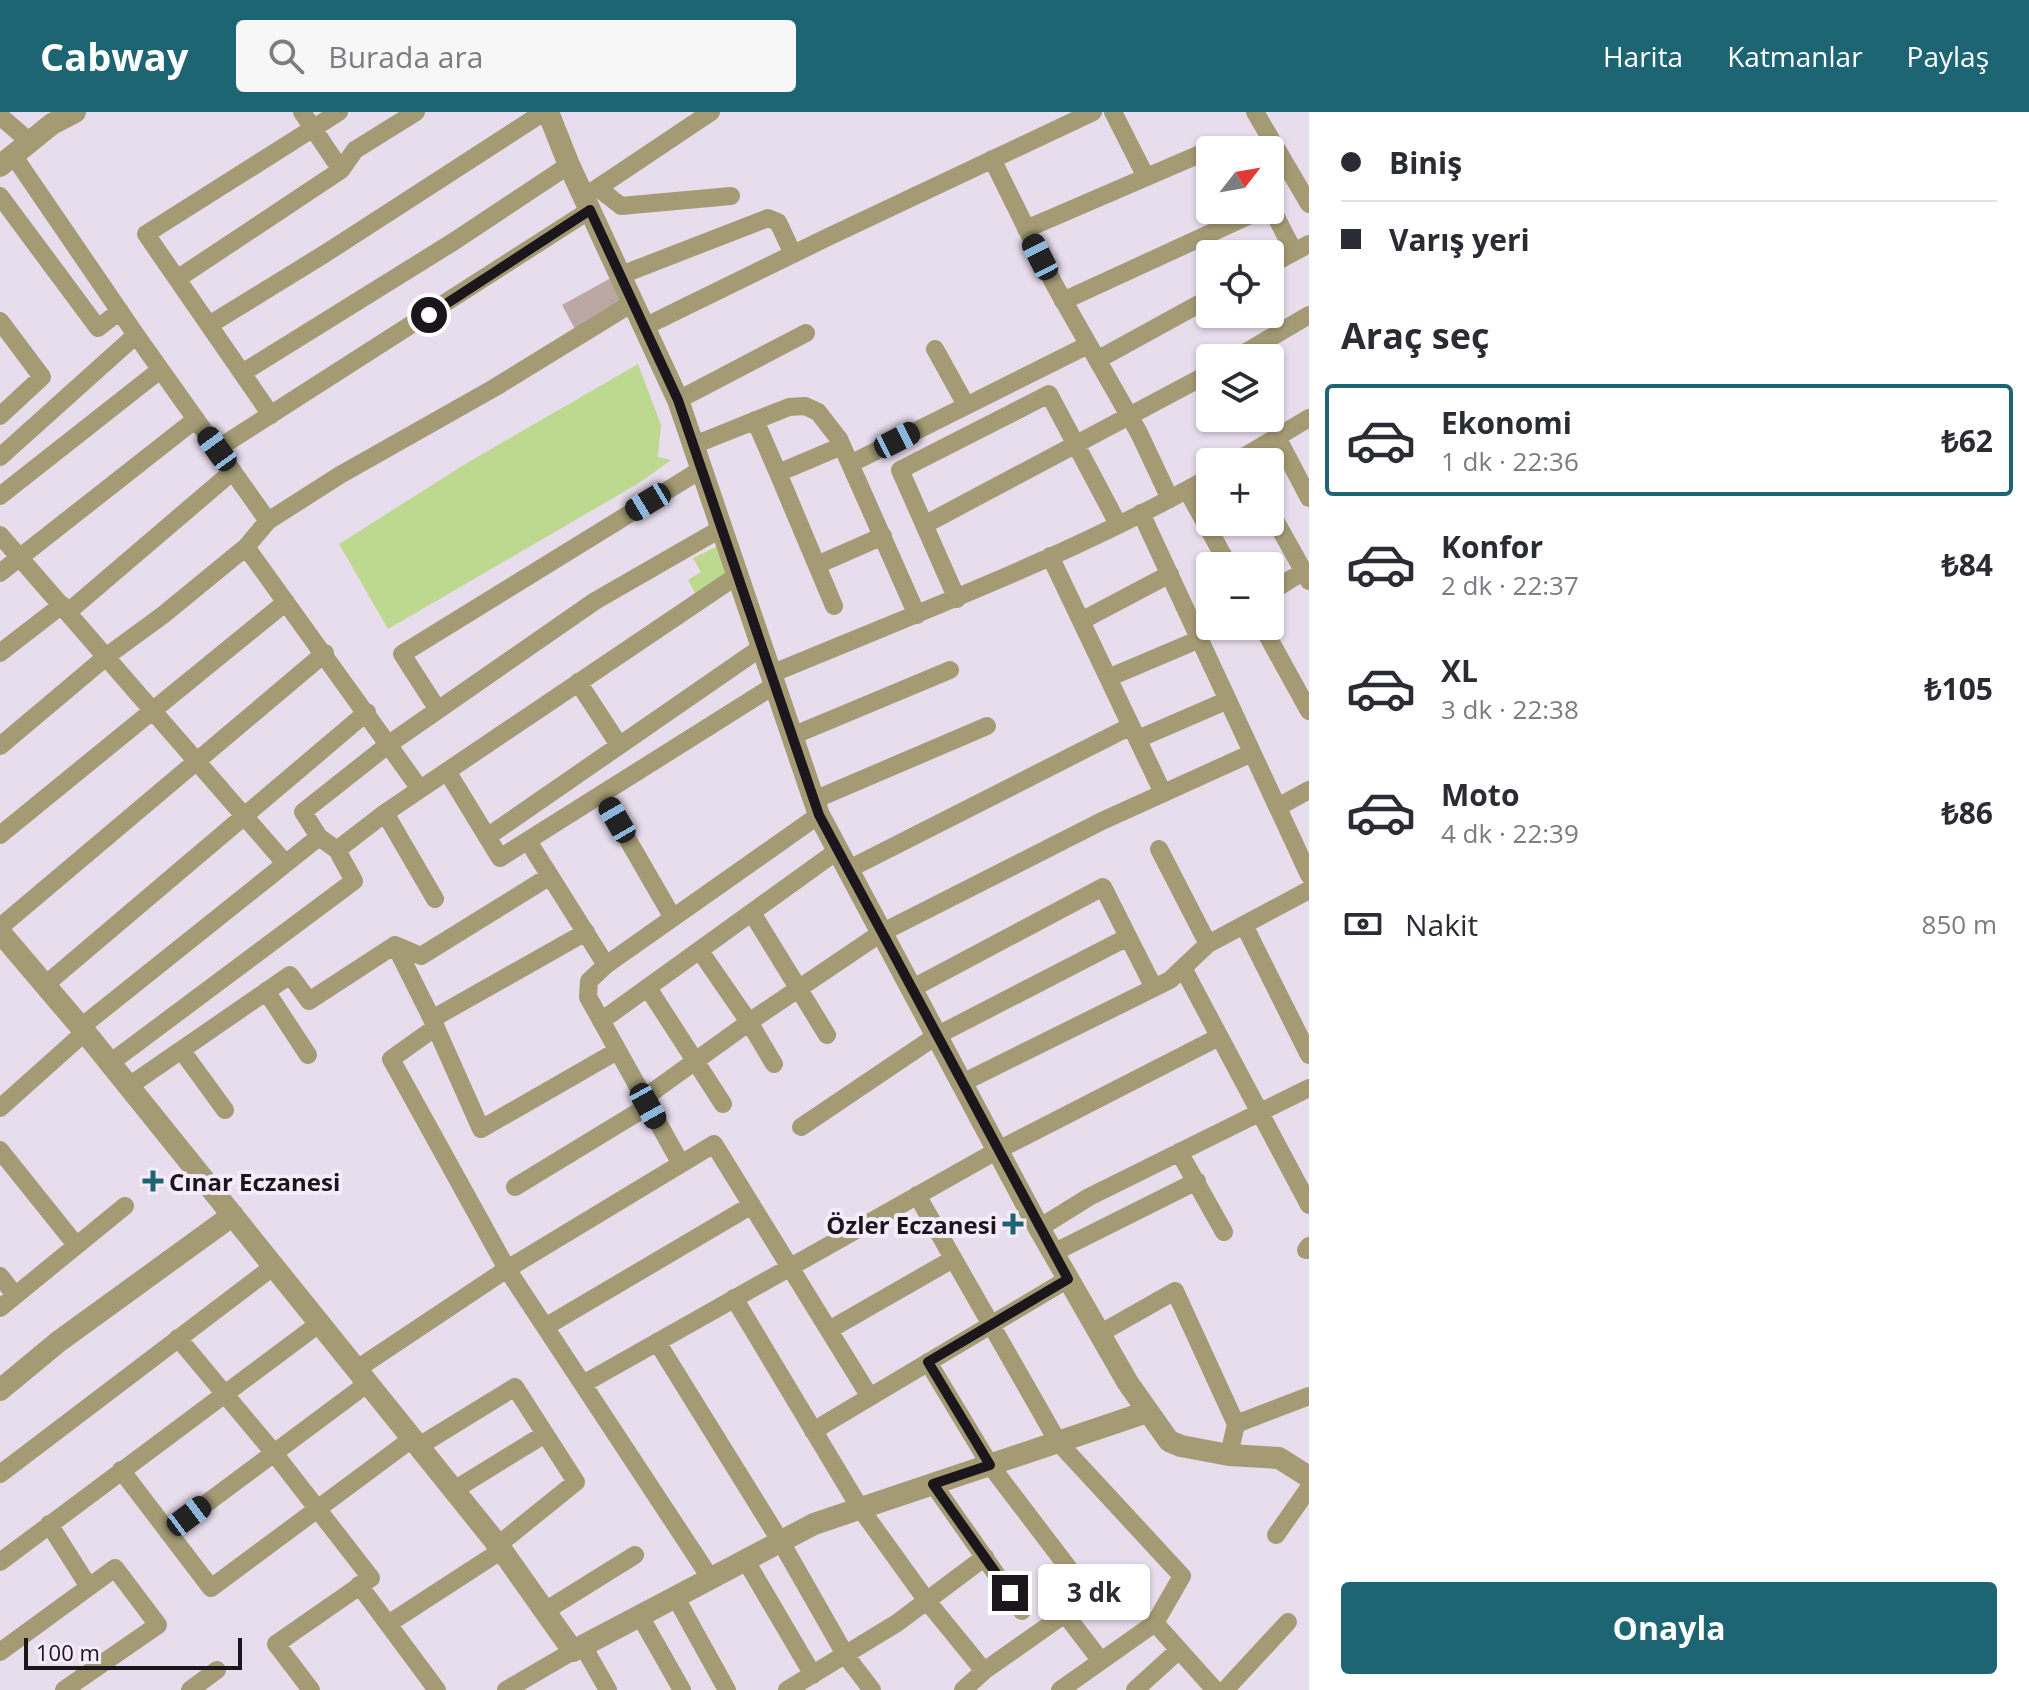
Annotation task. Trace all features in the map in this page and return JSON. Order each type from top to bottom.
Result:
[{"type":"street","points":[[14,154],[45,118],[75,112]]},
{"type":"street","points":[[302,112],[341,170]]},
{"type":"street","points":[[271,415],[146,234],[339,112]]},
{"type":"street","points":[[177,279],[341,170],[355,150],[416,112]]},
{"type":"street","points":[[209,325],[546,112],[569,165],[591,198],[621,275],[678,400],[816,808],[1039,1228],[1099,1334],[1147,1412],[1169,1441],[1229,1455],[1279,1458],[1309,1477]]},
{"type":"street","points":[[217,449],[591,198],[711,112]]},
{"type":"street","points":[[644,327],[1093,112]]},
{"type":"street","points":[[1113,112],[1146,177]]},
{"type":"street","points":[[1255,112],[1306,194],[1284,201]]},
{"type":"street","points":[[0,116],[14,154],[160,370],[268,521]]},
{"type":"street","points":[[1026,229],[1196,156]]},
{"type":"street","points":[[992,159],[1063,301],[1129,416],[1170,499]]},
{"type":"street","points":[[242,373],[453,242],[569,165]]},
{"type":"street","points":[[0,196],[98,328],[120,311]]},
{"type":"street","points":[[591,198],[621,206],[731,196]]},
{"type":"street","points":[[621,275],[768,218],[778,222],[793,254]]},
{"type":"street","points":[[1063,301],[1231,224]]},
{"type":"street","points":[[1284,224],[1302,248],[1284,258]]},
{"type":"street","points":[[0,746],[107,656],[246,547],[268,521],[340,475],[494,388],[634,302]]},
{"type":"street","points":[[850,464],[966,405],[1196,304]]},
{"type":"street","points":[[1260,344],[1309,315]]},
{"type":"street","points":[[0,321],[42,377],[0,416]]},
{"type":"street","points":[[678,400],[806,333]]},
{"type":"street","points":[[0,457],[136,335]]},
{"type":"street","points":[[935,349],[966,405]]},
{"type":"street","points":[[0,496],[160,370]]},
{"type":"street","points":[[924,525],[1196,380]]},
{"type":"street","points":[[957,599],[900,470],[1049,394],[1118,524]]},
{"type":"street","points":[[694,445],[789,407],[805,406],[818,412],[842,446],[917,615]]},
{"type":"street","points":[[1260,448],[1309,418]]},
{"type":"street","points":[[0,573],[196,419]]},
{"type":"street","points":[[755,420],[834,606]]},
{"type":"street","points":[[1277,437],[1309,498]]},
{"type":"street","points":[[778,473],[842,446]]},
{"type":"street","points":[[438,710],[402,654],[702,469]]},
{"type":"street","points":[[0,653],[65,609],[233,471]]},
{"type":"street","points":[[447,771],[500,858],[602,795],[773,679],[957,599],[1196,485]]},
{"type":"street","points":[[1187,490],[1221,552]]},
{"type":"street","points":[[1141,513],[1196,630]]},
{"type":"street","points":[[110,1063],[354,881],[337,850],[319,837],[303,812],[389,744],[595,601],[722,528]]},
{"type":"street","points":[[0,535],[285,863]]},
{"type":"street","points":[[817,565],[883,536]]},
{"type":"street","points":[[1284,536],[1306,576],[1284,586]]},
{"type":"street","points":[[246,547],[420,789]]},
{"type":"street","points":[[1050,556],[1163,793]]},
{"type":"street","points":[[1081,621],[1170,574]]},
{"type":"street","points":[[337,850],[385,813],[738,575]]},
{"type":"street","points":[[0,835],[286,602]]},
{"type":"street","points":[[1108,678],[1198,640]]},
{"type":"street","points":[[1200,640],[1309,875]]},
{"type":"street","points":[[1270,640],[1309,711]]},
{"type":"street","points":[[487,837],[762,647]]},
{"type":"street","points":[[325,653],[196,759],[0,929],[500,1547],[545,1611],[608,1690]]},
{"type":"street","points":[[792,736],[950,670]]},
{"type":"street","points":[[578,682],[619,745]]},
{"type":"street","points":[[601,1021],[752,913],[842,860],[1134,733],[1228,700]]},
{"type":"street","points":[[45,985],[367,712]]},
{"type":"street","points":[[681,1164],[588,997],[589,981],[606,965],[673,918],[816,808],[987,726]]},
{"type":"street","points":[[515,1187],[646,1102],[696,1060],[881,933],[1088,827],[1252,753]]},
{"type":"street","points":[[1278,807],[1309,790]]},
{"type":"street","points":[[602,795],[673,918]]},
{"type":"street","points":[[385,813],[435,899]]},
{"type":"street","points":[[1,1107],[83,1029],[319,837]]},
{"type":"street","points":[[528,841],[606,965]]},
{"type":"street","points":[[1159,849],[1208,944]]},
{"type":"street","points":[[395,945],[421,956],[550,876]]},
{"type":"street","points":[[911,989],[1103,887],[1154,988]]},
{"type":"street","points":[[962,1083],[1170,980],[1208,944],[1309,890]]},
{"type":"street","points":[[752,913],[827,1035]]},
{"type":"street","points":[[1244,925],[1309,1055]]},
{"type":"street","points":[[586,932],[434,1023],[391,1059],[507,1269],[711,1579]]},
{"type":"street","points":[[801,1127],[936,1036],[1128,937]]},
{"type":"street","points":[[129,1086],[290,975],[309,1001],[395,945]]},
{"type":"street","points":[[395,945],[481,1129],[617,1051]]},
{"type":"street","points":[[700,951],[774,1064]]},
{"type":"street","points":[[1183,968],[1309,1205]]},
{"type":"street","points":[[648,988],[723,1104]]},
{"type":"street","points":[[266,991],[308,1055]]},
{"type":"street","points":[[583,1384],[998,1150],[1219,1037]]},
{"type":"street","points":[[182,1051],[225,1110]]},
{"type":"street","points":[[1039,1228],[1089,1197],[1309,1088]]},
{"type":"street","points":[[168,1532],[274,1453],[362,1376],[507,1269],[714,1144],[870,1397]]},
{"type":"street","points":[[0,1150],[76,1245]]},
{"type":"street","points":[[1179,1152],[1224,1232]]},
{"type":"street","points":[[1053,1253],[1197,1181]]},
{"type":"street","points":[[917,1195],[1058,1442],[1182,1576],[1155,1623],[1060,1690]]},
{"type":"street","points":[[545,1327],[752,1205]]},
{"type":"street","points":[[0,1308],[125,1206]]},
{"type":"street","points":[[0,1390],[58,1342],[233,1215]]},
{"type":"street","points":[[829,1330],[953,1259]]},
{"type":"street","points":[[0,1474],[274,1266]]},
{"type":"street","points":[[0,1276],[15,1295]]},
{"type":"street","points":[[813,1431],[1068,1279]]},
{"type":"street","points":[[1099,1334],[1175,1291],[1236,1424],[1229,1455]]},
{"type":"street","points":[[734,1298],[860,1508],[927,1601],[984,1671]]},
{"type":"street","points":[[0,1562],[320,1323]]},
{"type":"street","points":[[178,1338],[274,1453],[371,1578],[276,1644],[311,1690]]},
{"type":"street","points":[[657,1342],[781,1542],[846,1656],[872,1690]]},
{"type":"street","points":[[928,1362],[990,1465],[1073,1574]]},
{"type":"street","points":[[121,1470],[211,1588],[416,1442],[515,1387],[576,1482],[500,1547],[388,1624]]},
{"type":"street","points":[[1236,1424],[1309,1396]]},
{"type":"street","points":[[506,1690],[814,1524],[1147,1412]]},
{"type":"street","points":[[454,1490],[545,1434]]},
{"type":"street","points":[[933,1484],[1022,1611]]},
{"type":"street","points":[[1276,1535],[1309,1488]]},
{"type":"street","points":[[49,1524],[89,1587]]},
{"type":"street","points":[[545,1611],[635,1555]]},
{"type":"street","points":[[787,1690],[846,1656],[985,1557]]},
{"type":"street","points":[[746,1561],[813,1675]]},
{"type":"street","points":[[0,1652],[115,1568],[158,1625],[64,1690]]},
{"type":"street","points":[[359,1585],[437,1690]]},
{"type":"street","points":[[676,1598],[727,1690]]},
{"type":"street","points":[[963,1690],[984,1671],[1065,1614],[1101,1661]]},
{"type":"street","points":[[640,1616],[682,1690]]},
{"type":"street","points":[[1225,1690],[1288,1622]]},
{"type":"street","points":[[1155,1623],[1215,1690]]},
{"type":"street","points":[[1135,1690],[1179,1650]]},
{"type":"street","points":[[190,1690],[217,1670]]},
{"type":"green space","points":[[638,364],[661,425],[658,457],[671,460],[639,483],[388,629],[339,544],[467,463]]},
{"type":"green space","points":[[722,544],[733,578],[700,602],[688,580],[701,572],[693,558]]},
{"type":"building","points":[[611,278],[624,303],[575,329],[562,305]]},
{"type":"place","name":"Cınar Eczanesi","points":[[153,1181]]},
{"type":"place","name":"Özler Eczanesi","points":[[1013,1224]]},
{"type":"route","points":[[429,315],[590,210],[678,400],[819,815],[1068,1279],[928,1362],[990,1465],[933,1484],[1010,1593]]}]
